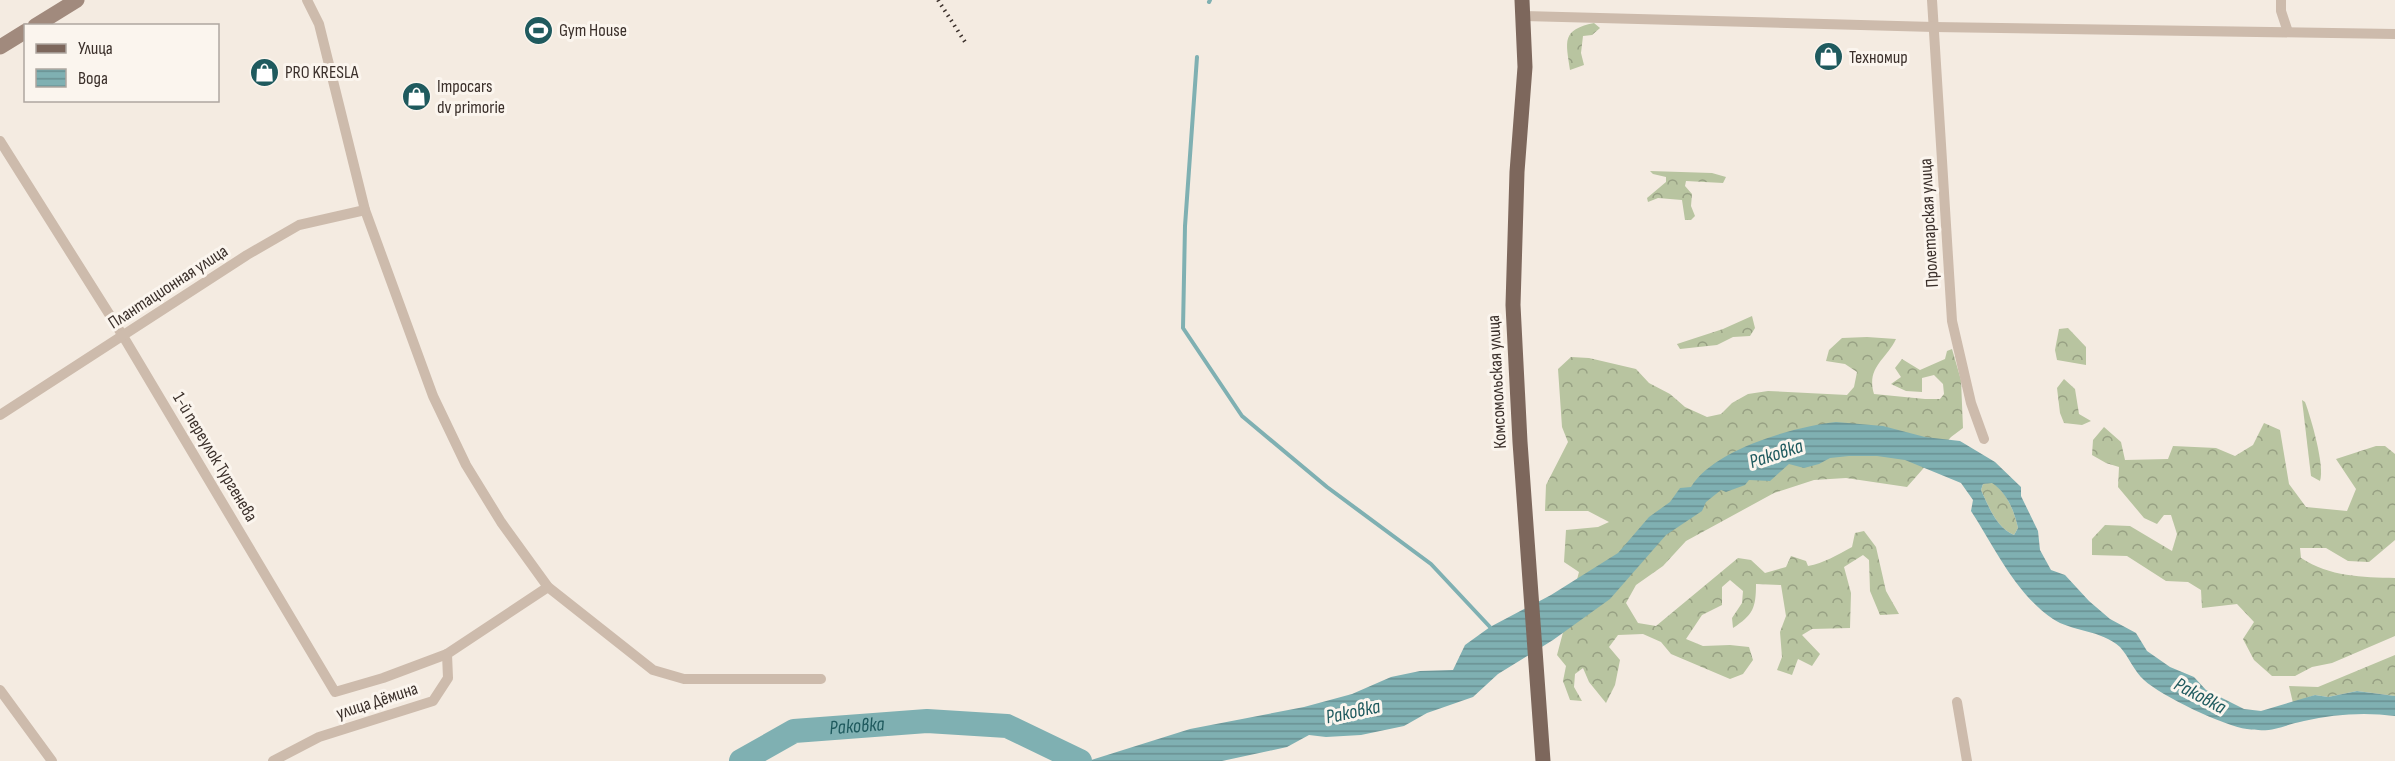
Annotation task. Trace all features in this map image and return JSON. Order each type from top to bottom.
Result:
[{"type":"main road","name":"Комсомольская улица","points":[[1522,0],[1525,67],[1517,172],[1513,305],[1520,442],[1543,761]]},
{"type":"street","points":[[38,24],[77,0]]},
{"type":"street","points":[[307,0],[319,24],[365,210],[433,396],[461,455],[501,522],[548,587],[653,670],[684,679],[821,678]]},
{"type":"street","name":"Пролетарская улица","points":[[1932,0],[1952,321],[1971,403],[1984,439]]},
{"type":"street","points":[[2281,0],[2281,11],[2288,32]]},
{"type":"street","points":[[1524,16],[1934,27],[2395,34]]},
{"type":"street","points":[[0,47],[24,32]]},
{"type":"street","name":"1-й переулок Тургенева","points":[[0,141],[123,336],[335,692],[382,678],[447,654]]},
{"type":"street","name":"Плантационная улица","points":[[0,416],[247,255],[299,225],[365,210]]},
{"type":"street","points":[[447,654],[548,587]]},
{"type":"street","name":"улица Дёмина","points":[[273,761],[319,737],[433,701],[448,678],[447,654]]},
{"type":"street","points":[[0,690],[52,761]]},
{"type":"street","points":[[1957,702],[1967,761]]},
{"type":"green space","points":[[1594,23],[1600,28],[1592,35],[1583,36],[1581,53],[1584,65],[1570,70],[1567,51],[1568,38],[1576,29]]},
{"type":"green space","points":[[1650,171],[1712,173],[1726,177],[1723,183],[1686,181],[1685,186],[1692,194],[1691,206],[1695,216],[1691,220],[1685,220],[1682,200],[1658,198],[1648,202],[1647,198],[1666,182],[1666,177]]},
{"type":"green space","points":[[1752,316],[1755,328],[1750,336],[1733,337],[1717,345],[1680,349],[1677,344],[1723,329]]},
{"type":"green space","points":[[2068,328],[2086,347],[2086,365],[2057,360],[2055,350],[2059,329]]},
{"type":"green space","points":[[1842,338],[1896,339],[1875,370],[1872,385],[1874,394],[1940,399],[1944,394],[1943,384],[1934,375],[1922,378],[1922,392],[1906,391],[1891,384],[1901,377],[1895,368],[1902,359],[1920,370],[1945,359],[1947,351],[1952,349],[1961,380],[1963,428],[1951,437],[1907,487],[1846,478],[1814,480],[1774,493],[1686,541],[1663,566],[1636,585],[1626,603],[1638,623],[1656,626],[1738,558],[1751,560],[1765,573],[1786,567],[1791,556],[1806,561],[1808,566],[1825,561],[1852,547],[1855,533],[1864,531],[1876,547],[1886,591],[1899,614],[1880,615],[1870,591],[1869,560],[1863,555],[1844,567],[1851,593],[1850,628],[1812,629],[1802,635],[1820,654],[1812,666],[1798,659],[1792,675],[1777,670],[1782,657],[1780,632],[1786,616],[1781,585],[1756,584],[1752,610],[1733,628],[1732,618],[1742,603],[1743,591],[1730,580],[1722,587],[1722,605],[1702,615],[1686,639],[1703,646],[1749,647],[1753,660],[1743,674],[1730,679],[1671,654],[1661,642],[1643,634],[1618,635],[1609,647],[1620,660],[1615,685],[1606,703],[1589,682],[1583,668],[1575,674],[1574,687],[1582,701],[1570,700],[1563,681],[1566,666],[1557,655],[1579,572],[1564,562],[1566,530],[1598,527],[1609,522],[1588,511],[1545,511],[1546,485],[1568,442],[1562,427],[1558,369],[1571,357],[1589,358],[1636,369],[1649,383],[1670,394],[1685,407],[1707,417],[1721,414],[1732,403],[1748,394],[1768,391],[1847,395],[1854,387],[1857,372],[1845,364],[1826,361],[1829,350]]},
{"type":"green space","points":[[2064,379],[2075,389],[2079,414],[2091,421],[2082,425],[2064,423],[2060,413],[2057,388]]},
{"type":"green space","points":[[2302,400],[2305,402],[2317,442],[2321,465],[2320,481],[2311,476]]},
{"type":"green space","points":[[2264,423],[2280,430],[2289,484],[2306,507],[2347,511],[2356,489],[2336,459],[2376,446],[2385,446],[2395,454],[2395,540],[2369,562],[2348,561],[2326,548],[2300,548],[2301,558],[2323,569],[2346,575],[2395,578],[2395,636],[2332,663],[2312,667],[2295,676],[2272,676],[2254,660],[2243,639],[2254,622],[2237,604],[2202,608],[2201,590],[2188,582],[2166,581],[2127,556],[2092,555],[2092,539],[2105,525],[2130,526],[2172,551],[2177,534],[2171,515],[2164,515],[2157,524],[2144,518],[2118,487],[2119,467],[2092,455],[2093,440],[2104,427],[2121,442],[2125,460],[2168,459],[2173,446],[2216,448],[2235,456],[2253,445]]},
{"type":"green space","points":[[1992,482],[2002,491],[2012,508],[2018,528],[2014,535],[1998,522],[1981,490],[1983,484]]},
{"type":"green space","points":[[2395,655],[2395,696],[2357,691],[2328,697],[2315,695],[2293,703],[2289,686],[2318,687]]},
{"type":"water","points":[[1836,422],[1883,426],[1925,437],[1960,441],[1995,462],[2021,487],[2021,496],[2038,531],[2040,550],[2051,570],[2065,575],[2089,601],[2110,619],[2136,633],[2147,651],[2170,667],[2194,677],[2206,690],[2244,709],[2261,711],[2315,695],[2328,697],[2357,691],[2395,696],[2395,716],[2338,715],[2271,730],[2256,730],[2237,727],[2193,709],[2152,687],[2113,641],[2060,623],[2040,608],[2017,583],[1997,555],[1971,511],[1973,500],[1961,483],[1905,460],[1877,456],[1849,456],[1830,458],[1804,468],[1789,464],[1770,481],[1749,480],[1745,485],[1726,492],[1721,490],[1706,502],[1702,511],[1666,535],[1610,599],[1553,640],[1498,674],[1473,697],[1427,713],[1404,726],[1361,735],[1326,737],[1309,735],[1287,747],[1222,761],[1088,761],[1190,729],[1304,707],[1352,694],[1391,677],[1420,671],[1453,670],[1465,645],[1490,627],[1551,595],[1618,553],[1649,517],[1670,502],[1680,488],[1691,487],[1717,462],[1756,442]],"holes":[[[1992,483],[2006,497],[2014,515],[2018,528],[2014,535],[1998,522],[1981,490],[1983,484]]]},
{"type":"waterway","points":[[1197,57],[1185,226],[1183,328],[1242,416],[1327,487],[1431,564],[1490,627]]},
{"type":"waterway","name":"Раковка","points":[[741,761],[794,731],[927,721],[1007,726],[1080,761]]},
{"type":"railway","points":[[938,0],[967,45]]},
{"type":"place","name":"Gym House","points":[[538,30]]},
{"type":"place","name":"Техномир","points":[[1828,57]]},
{"type":"place","name":"PRO KRESLA","points":[[264,72]]},
{"type":"place","name":"Impocars dv primorie","points":[[416,96]]}]
